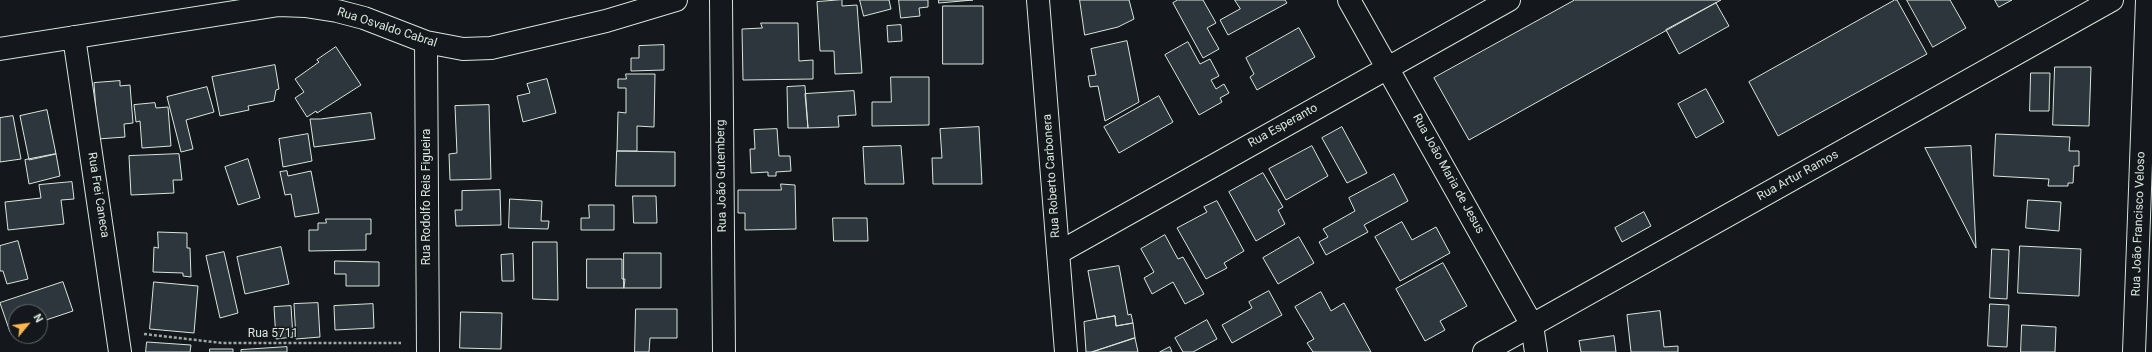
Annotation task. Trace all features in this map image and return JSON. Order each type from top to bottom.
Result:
[{"type":"street","name":"Rua Osvaldo Cabral","points":[[0,49],[279,5],[305,6],[364,18],[426,42],[463,49],[491,48],[606,21],[676,0]]},
{"type":"street","name":"Rua João Gutemberg","points":[[721,0],[724,352]]},
{"type":"street","name":"Rua Roberto Carbonera","points":[[1038,0],[1066,352]]},
{"type":"street","name":"Rua João Maria de Jesus","points":[[1350,0],[1532,325],[1536,352]]},
{"type":"street","name":"Rua Esperanto","points":[[1058,253],[1509,0]]},
{"type":"street","name":"Rua Artur Ramos","points":[[1484,352],[2112,0]]},
{"type":"street","name":"Rua João Francisco Veloso","points":[[2134,352],[2147,0]]},
{"type":"street","name":"Rua Frei Caneca","points":[[74,37],[120,352]]},
{"type":"street","name":"Rua Rodolfo Reis Figueira","points":[[426,42],[428,348]]},
{"type":"path","name":"Rua 5711","points":[[118,331],[222,343],[428,348]]},
{"type":"building","points":[[842,0],[842,6],[857,5],[862,73],[835,74],[834,51],[820,51],[817,2]]},
{"type":"building","points":[[860,0],[889,0],[891,9],[864,16]]},
{"type":"building","points":[[899,0],[928,0],[928,7],[919,8],[920,16],[901,18]]},
{"type":"building","points":[[939,0],[973,0],[939,3]]},
{"type":"building","points":[[1080,0],[1129,0],[1134,19],[1118,27],[1085,35]]},
{"type":"building","points":[[1178,0],[1203,0],[1216,23],[1207,28],[1219,49],[1203,58],[1173,3]]},
{"type":"building","points":[[1235,0],[1285,0],[1287,3],[1228,35],[1220,20],[1240,9]]},
{"type":"building","points":[[1575,0],[1721,0],[1469,140],[1434,78]]},
{"type":"building","points":[[1897,0],[1927,54],[1778,136],[1749,82]]},
{"type":"building","points":[[1907,0],[1950,0],[1966,28],[1933,47]]},
{"type":"building","points":[[1995,0],[2012,0],[1999,7]]},
{"type":"building","points":[[1716,3],[1729,26],[1679,54],[1666,30]]},
{"type":"building","points":[[943,6],[983,6],[983,64],[943,64]]},
{"type":"building","points":[[761,23],[798,23],[799,61],[813,60],[813,79],[743,80],[742,29],[762,28]]},
{"type":"building","points":[[901,25],[902,41],[888,42],[887,26]]},
{"type":"building","points":[[1299,28],[1315,57],[1257,90],[1250,77],[1254,74],[1246,58]]},
{"type":"building","points":[[1127,41],[1139,102],[1105,121],[1098,86],[1090,87],[1088,76],[1096,75],[1091,49]]},
{"type":"building","points":[[1188,42],[1200,64],[1210,59],[1219,76],[1211,80],[1216,89],[1224,84],[1229,93],[1220,98],[1222,102],[1199,115],[1165,55]]},
{"type":"building","points":[[664,45],[664,70],[631,71],[631,58],[639,58],[639,46]]},
{"type":"building","points":[[336,47],[361,85],[317,113],[316,111],[307,117],[295,98],[304,92],[295,79],[319,62],[317,60]]},
{"type":"building","points":[[275,65],[279,89],[276,90],[274,101],[248,106],[249,110],[220,116],[212,77]]},
{"type":"building","points":[[2055,67],[2091,67],[2089,126],[2053,125]]},
{"type":"building","points":[[2031,73],[2050,73],[2049,111],[2030,111]]},
{"type":"building","points":[[626,74],[655,74],[654,127],[637,126],[637,151],[617,151],[618,112],[626,113],[626,88],[618,88],[618,79],[626,79]]},
{"type":"building","points":[[891,77],[929,77],[929,125],[872,126],[872,102],[891,102]]},
{"type":"building","points":[[547,79],[556,113],[523,122],[517,96],[530,93],[527,84]]},
{"type":"building","points":[[120,81],[120,86],[130,85],[133,123],[124,124],[125,137],[98,139],[94,83]]},
{"type":"building","points":[[805,86],[808,128],[788,128],[787,87]]},
{"type":"building","points":[[207,87],[214,112],[186,120],[193,149],[181,152],[167,97]]},
{"type":"building","points":[[1706,89],[1724,122],[1696,138],[1678,104]]},
{"type":"building","points":[[854,91],[856,115],[838,116],[839,127],[808,128],[805,94]]},
{"type":"building","points":[[1159,96],[1173,122],[1119,153],[1104,127]]},
{"type":"building","points":[[155,103],[156,108],[168,107],[171,146],[142,148],[140,121],[136,122],[134,105]]},
{"type":"building","points":[[489,105],[491,179],[450,180],[449,154],[457,153],[455,106]]},
{"type":"building","points":[[47,110],[56,154],[29,160],[20,116]]},
{"type":"building","points":[[371,113],[375,139],[314,147],[310,119]]},
{"type":"building","points":[[13,116],[21,159],[0,162],[0,118]]},
{"type":"building","points":[[979,127],[982,184],[933,184],[932,158],[942,158],[940,129]]},
{"type":"building","points":[[1342,127],[1367,173],[1347,183],[1322,138]]},
{"type":"building","points":[[777,129],[779,156],[790,156],[791,171],[776,172],[776,176],[768,176],[768,172],[751,173],[750,149],[755,149],[754,130]]},
{"type":"building","points":[[308,134],[312,161],[283,167],[279,139]]},
{"type":"building","points":[[1996,134],[2070,137],[2069,151],[2079,151],[2079,166],[2074,166],[2073,183],[2068,183],[2068,186],[2048,186],[2049,179],[1994,176]]},
{"type":"building","points":[[901,146],[904,184],[865,184],[863,147]]},
{"type":"building","points":[[1312,146],[1328,176],[1286,200],[1269,169]]},
{"type":"building","points":[[1971,146],[1976,248],[1925,148]]},
{"type":"building","points":[[617,151],[675,152],[675,186],[616,186]]},
{"type":"building","points":[[56,154],[60,176],[29,184],[25,160]]},
{"type":"building","points":[[179,154],[182,180],[173,180],[174,193],[131,195],[129,156]]},
{"type":"building","points":[[248,159],[260,198],[238,205],[225,167]]},
{"type":"building","points":[[287,171],[288,176],[311,171],[319,213],[295,217],[291,194],[285,195],[280,172]]},
{"type":"building","points":[[1263,173],[1283,207],[1278,210],[1285,224],[1256,241],[1229,192]]},
{"type":"building","points":[[1394,174],[1408,201],[1364,225],[1368,232],[1326,255],[1319,242],[1328,237],[1323,229],[1355,211],[1349,198]]},
{"type":"building","points":[[72,182],[74,199],[61,200],[64,224],[8,230],[5,202],[41,198],[39,185]]},
{"type":"building","points":[[781,184],[795,185],[796,229],[745,230],[745,213],[738,213],[738,190],[781,190]]},
{"type":"building","points":[[500,190],[501,225],[456,226],[455,210],[462,210],[462,191]]},
{"type":"building","points":[[633,196],[656,196],[657,223],[634,223]]},
{"type":"building","points":[[510,199],[542,201],[541,221],[549,221],[548,229],[509,228]]},
{"type":"building","points":[[2028,200],[2061,202],[2059,231],[2026,228]]},
{"type":"building","points":[[1217,201],[1244,251],[1224,263],[1227,268],[1206,279],[1177,228],[1207,212],[1204,207]]},
{"type":"building","points":[[589,205],[614,205],[614,230],[581,230],[581,218],[589,218]]},
{"type":"building","points":[[1644,212],[1651,226],[1622,242],[1615,228]]},
{"type":"building","points":[[833,218],[867,218],[868,241],[834,241]]},
{"type":"building","points":[[326,219],[371,219],[371,234],[366,234],[366,250],[309,251],[309,230],[318,230],[318,223],[326,223]]},
{"type":"building","points":[[1402,222],[1412,240],[1436,227],[1450,253],[1400,281],[1375,237]]},
{"type":"building","points":[[158,232],[187,233],[187,248],[190,248],[191,277],[183,276],[183,273],[153,272],[154,247],[158,248]]},
{"type":"building","points":[[1165,235],[1178,259],[1183,257],[1204,294],[1185,304],[1173,282],[1152,294],[1144,278],[1154,272],[1141,249]]},
{"type":"building","points":[[1299,237],[1314,263],[1278,284],[1263,258]]},
{"type":"building","points":[[18,241],[28,279],[7,284],[3,271],[0,271],[0,246]]},
{"type":"building","points":[[533,242],[557,242],[558,300],[533,299]]},
{"type":"building","points":[[2020,246],[2081,249],[2079,296],[2018,293]]},
{"type":"building","points":[[281,247],[289,284],[245,294],[237,257]]},
{"type":"building","points":[[1992,249],[2009,250],[2007,299],[1990,298]]},
{"type":"building","points":[[224,252],[238,313],[220,318],[206,256]]},
{"type":"building","points":[[624,253],[661,253],[661,288],[624,288]]},
{"type":"building","points":[[513,254],[514,281],[502,281],[501,255]]},
{"type":"building","points":[[587,259],[622,259],[622,279],[625,279],[624,288],[587,288]]},
{"type":"building","points":[[335,261],[379,262],[379,286],[346,286],[346,274],[335,274]]},
{"type":"building","points":[[1443,263],[1467,306],[1440,321],[1445,330],[1425,341],[1396,289]]},
{"type":"building","points":[[1119,266],[1128,315],[1131,314],[1133,323],[1116,326],[1115,316],[1097,319],[1088,271]]},
{"type":"building","points":[[63,282],[73,311],[48,319],[48,304],[8,304],[8,326],[0,303]]},
{"type":"building","points":[[154,282],[198,286],[194,333],[150,329]]},
{"type":"building","points":[[1269,291],[1282,315],[1232,343],[1222,325],[1252,308],[1249,302]]},
{"type":"building","points":[[1321,292],[1331,311],[1344,303],[1371,352],[1313,352],[1307,343],[1314,339],[1295,307]]},
{"type":"building","points":[[318,303],[320,337],[296,339],[294,304]]},
{"type":"building","points":[[373,304],[374,328],[335,330],[334,306]]},
{"type":"building","points":[[1990,304],[2009,305],[2007,347],[1988,346]]},
{"type":"building","points":[[291,306],[293,337],[276,339],[274,307]]},
{"type":"building","points":[[636,309],[677,309],[677,338],[650,338],[649,352],[635,352]]},
{"type":"building","points":[[1660,311],[1664,347],[1678,346],[1678,352],[1631,352],[1627,315]]},
{"type":"building","points":[[461,312],[502,313],[501,349],[460,348]]},
{"type":"building","points":[[1115,316],[1116,326],[1133,323],[1135,338],[1092,352],[1086,352],[1084,322]]},
{"type":"building","points":[[1207,320],[1217,339],[1193,352],[1183,352],[1175,338]]},
{"type":"building","points":[[2022,325],[2056,327],[2055,352],[2021,352]]},
{"type":"building","points":[[1614,336],[1616,352],[1581,352],[1579,341]]},
{"type":"building","points":[[1135,338],[1138,352],[1092,352]]},
{"type":"building","points":[[147,342],[191,345],[190,352],[146,352]]},
{"type":"building","points":[[287,347],[287,352],[241,352],[241,350]]},
{"type":"building","points":[[1170,347],[1172,352],[1160,352]]},
{"type":"building","points":[[210,349],[233,349],[233,352],[210,352]]}]
